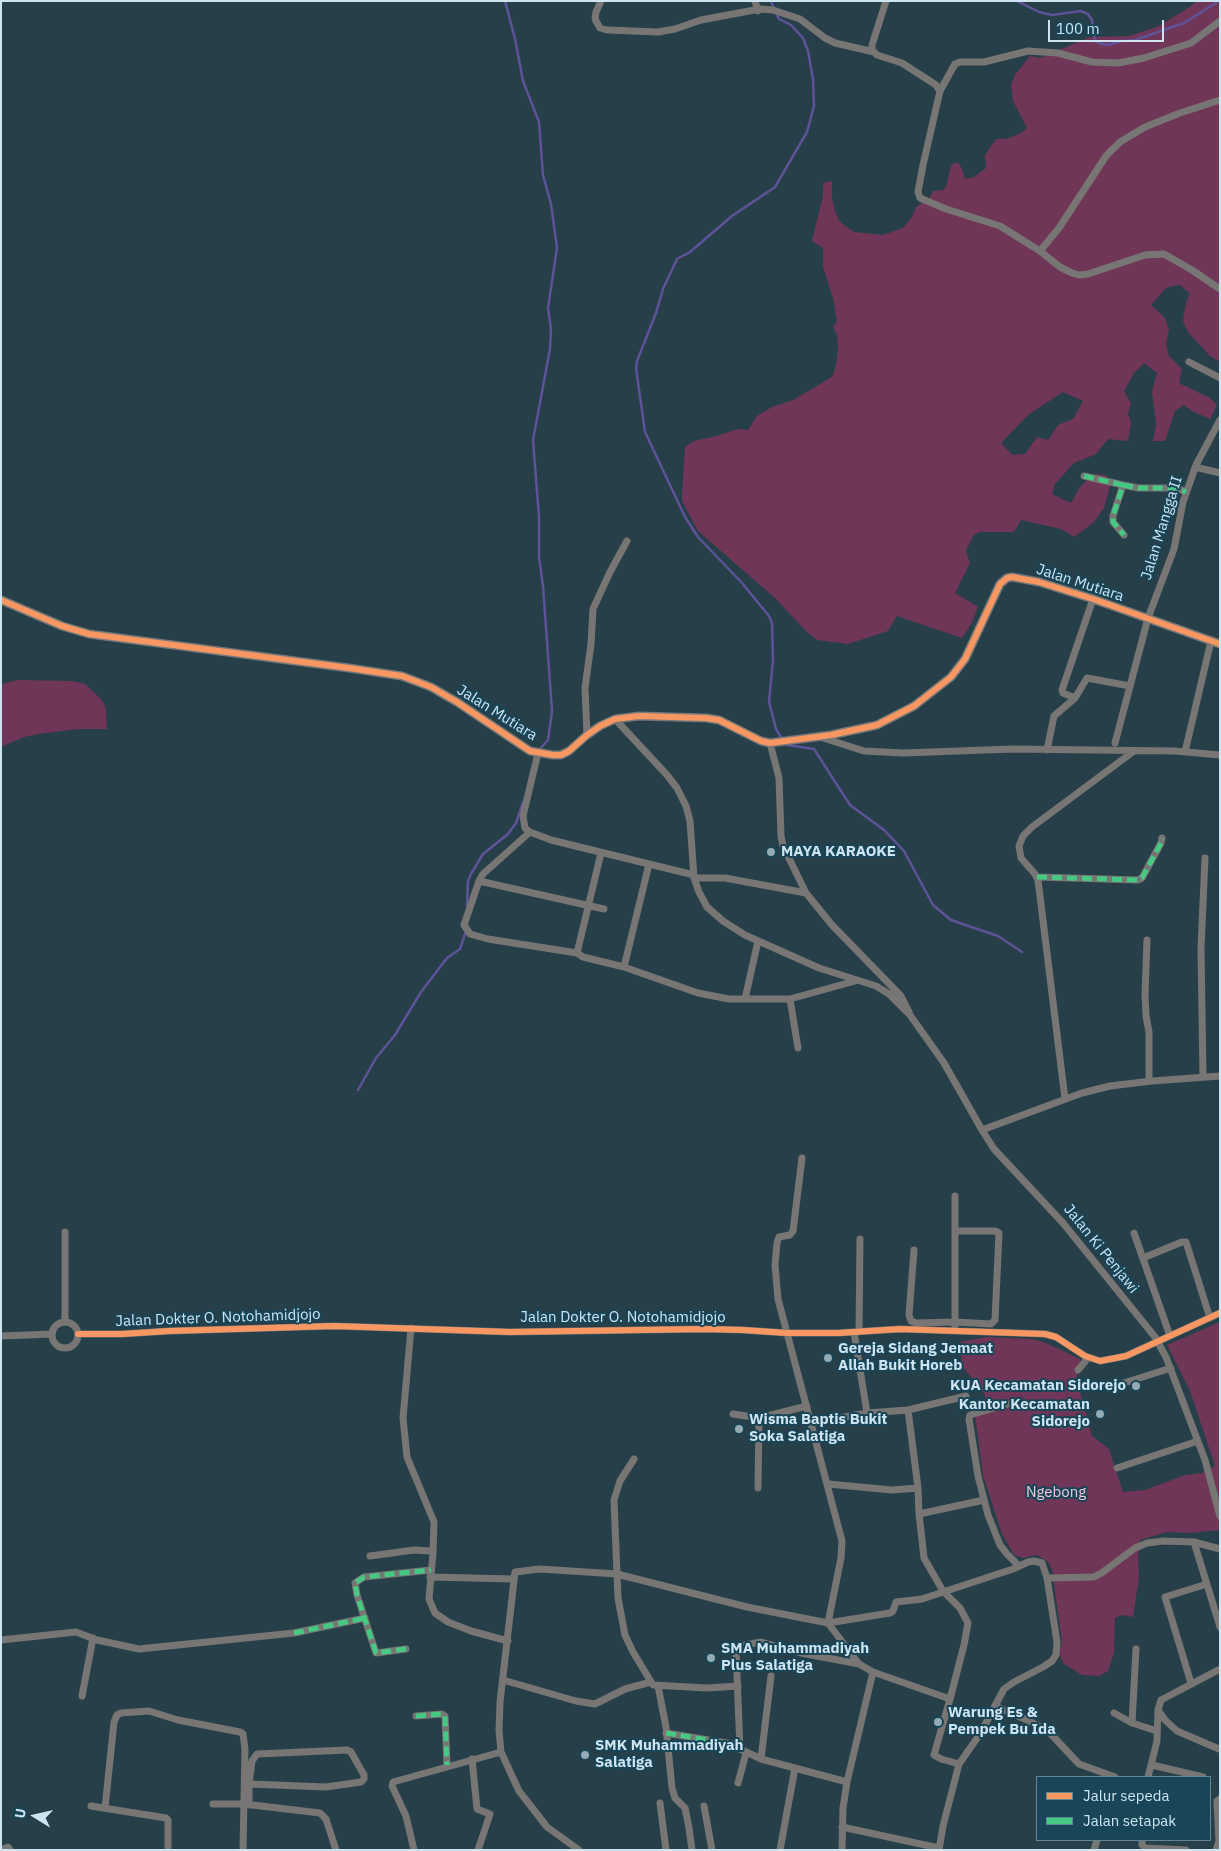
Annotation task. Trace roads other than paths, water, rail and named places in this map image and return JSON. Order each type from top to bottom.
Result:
[{"type":"street","points":[[601,1],[595,19],[600,28],[635,32],[658,32],[701,20],[773,10],[800,19],[825,38],[835,43],[874,52],[902,63],[936,85],[940,91]]},
{"type":"street","points":[[755,1],[758,11]]},
{"type":"street","points":[[874,52],[872,45],[886,1]]},
{"type":"street","points":[[1220,21],[1191,43],[1144,58],[1118,63],[1092,62],[1058,53],[1028,51],[984,62],[960,62],[955,64],[940,91],[918,196],[923,200],[1000,226],[1040,251],[1060,267],[1079,275],[1088,274],[1145,255],[1164,254],[1220,289]]},
{"type":"street","points":[[1040,251],[1059,228],[1106,156],[1120,142],[1146,127],[1220,100]]},
{"type":"street","points":[[1188,362],[1220,378]]},
{"type":"street","name":"Jalan Mangga II","points":[[1115,742],[1148,618],[1174,549],[1186,492],[1195,467],[1220,420]]},
{"type":"street","points":[[1195,467],[1220,473]]},
{"type":"street","points":[[1084,476],[1138,488],[1177,488],[1186,492]]},
{"type":"street","points":[[1123,485],[1113,516],[1113,522],[1124,535]]},
{"type":"street","points":[[587,735],[585,688],[591,644],[593,609],[627,541]]},
{"type":"street","name":"Jalan Mutiara","points":[[1,600],[62,626],[89,634],[402,676],[431,687],[449,697],[530,751],[562,755],[600,726],[614,719],[639,716],[719,720],[761,741],[770,743],[853,732],[877,725],[914,706],[932,694],[951,677],[964,658],[1000,584],[1012,576],[1032,580],[1093,599],[1216,642]]},
{"type":"street","points":[[1075,698],[1064,694],[1062,690],[1093,599]]},
{"type":"street","points":[[1185,752],[1216,642]]},
{"type":"street","points":[[1047,750],[1054,716],[1075,698],[1088,677],[1130,686]]},
{"type":"street","points":[[614,719],[646,751],[677,788],[686,806],[690,821],[694,876],[702,900],[715,915],[745,935],[819,968],[881,988],[910,1015]]},
{"type":"street","points":[[820,737],[864,751],[903,753],[1047,750],[1185,752],[1220,755]]},
{"type":"street","points":[[770,743],[779,778],[781,836],[806,893],[832,925],[901,996],[910,1015]]},
{"type":"street","points":[[1065,1098],[1037,877],[1023,863],[1019,854],[1019,846],[1027,831],[1134,751]]},
{"type":"street","points":[[537,753],[523,816],[525,828],[530,832],[551,840],[694,876],[725,878],[806,893]]},
{"type":"street","points":[[530,832],[483,874],[465,921],[465,928],[470,934],[488,939],[577,953],[583,957],[624,967],[698,993],[729,999],[790,999],[858,980]]},
{"type":"street","points":[[1037,877],[1138,880],[1142,878],[1162,838]]},
{"type":"street","points":[[577,953],[602,852]]},
{"type":"street","points":[[1203,1078],[1202,948],[1206,858]]},
{"type":"street","points":[[624,967],[649,864]]},
{"type":"street","points":[[479,881],[604,910]]},
{"type":"street","points":[[1147,940],[1144,995],[1149,1032],[1149,1081]]},
{"type":"street","points":[[745,999],[758,941]]},
{"type":"street","points":[[790,999],[798,1048]]},
{"type":"street","name":"Jalan Ki Penjawi","points":[[910,1015],[944,1063],[994,1149],[1063,1223],[1158,1342],[1171,1368],[1205,1460],[1220,1516]]},
{"type":"street","points":[[982,1130],[1065,1098],[1110,1086],[1220,1076]]},
{"type":"street","points":[[802,1158],[793,1231],[790,1235],[778,1239],[775,1257],[778,1299],[843,1546],[828,1623],[859,1664]]},
{"type":"street","points":[[954,1331],[955,1196]]},
{"type":"street","points":[[914,1250],[910,1319],[916,1323],[955,1322],[990,1324],[995,1320],[999,1233],[995,1231],[955,1231]]},
{"type":"street","points":[[65,1232],[65,1321]]},
{"type":"street","points":[[1134,1233],[1170,1336]]},
{"type":"street","points":[[860,1239],[856,1332],[867,1413]]},
{"type":"street","points":[[1143,1258],[1186,1242],[1210,1318]]},
{"type":"street","points":[[1078,1370],[1088,1358],[1105,1361],[1126,1356],[1220,1313]]},
{"type":"street","points":[[65,1321],[74,1326],[78,1334],[73,1345],[65,1348],[54,1342],[52,1334],[55,1326],[65,1321]]},
{"type":"street","name":"Jalan Dokter O. Notohamidjojo","points":[[78,1334],[334,1326],[510,1332],[743,1330],[787,1333],[900,1329],[1045,1334],[1056,1336],[1088,1358]]},
{"type":"street","points":[[411,1328],[403,1418],[407,1457],[434,1522],[430,1573],[430,1604],[435,1613],[440,1617],[471,1631],[508,1641]]},
{"type":"street","points":[[1,1336],[52,1334]]},
{"type":"street","points":[[1108,1388],[1171,1368]]},
{"type":"street","points":[[811,1423],[867,1413],[908,1410],[966,1396]]},
{"type":"street","points":[[1008,1404],[971,1414],[969,1417],[974,1454],[984,1500],[1000,1545],[1019,1566]]},
{"type":"street","points":[[732,1414],[759,1418],[807,1406]]},
{"type":"street","points":[[908,1410],[918,1488],[924,1558],[943,1591],[960,1608],[968,1623],[964,1645],[934,1756],[959,1764]]},
{"type":"street","points":[[758,1488],[759,1418]]},
{"type":"street","points":[[1117,1468],[1198,1441]]},
{"type":"street","points":[[634,1458],[620,1481],[614,1500],[618,1598],[625,1636],[653,1685],[707,1688],[738,1686]]},
{"type":"street","points":[[828,1484],[892,1490],[918,1488]]},
{"type":"street","points":[[919,1514],[984,1500]]},
{"type":"street","points":[[1047,1578],[1094,1577],[1135,1548],[1147,1543],[1164,1541],[1194,1542],[1220,1548]]},
{"type":"street","points":[[1194,1542],[1220,1627]]},
{"type":"street","points":[[370,1556],[424,1549],[433,1552]]},
{"type":"street","points":[[579,1850],[548,1827],[530,1805],[519,1791],[501,1752],[499,1717],[515,1572],[527,1570],[580,1571],[617,1574],[747,1608],[828,1623],[890,1613],[893,1612],[896,1602],[922,1599],[1031,1561],[1040,1562],[1047,1578],[1057,1642],[1056,1655],[1049,1664],[1004,1689],[980,1734],[959,1764],[939,1849],[842,1827]]},
{"type":"street","points":[[406,1650],[376,1653],[355,1583],[358,1580],[364,1577],[430,1573],[513,1579]]},
{"type":"street","points":[[1191,1684],[1165,1597],[1207,1584]]},
{"type":"street","points":[[1,1640],[76,1632],[139,1649],[294,1633],[365,1618]]},
{"type":"street","points":[[82,1696],[93,1638]]},
{"type":"street","points":[[847,1782],[762,1759],[740,1750],[736,1651],[745,1645],[757,1643],[859,1664],[874,1672],[950,1699]]},
{"type":"street","points":[[1132,1723],[1136,1649]]},
{"type":"street","points":[[1148,1776],[1157,1741],[1158,1710],[1161,1700],[1220,1669]]},
{"type":"street","points":[[842,1850],[842,1827],[847,1782],[874,1672]]},
{"type":"street","points":[[762,1759],[771,1676]]},
{"type":"street","points":[[503,1680],[576,1701],[595,1704],[625,1689],[650,1682]]},
{"type":"street","points":[[658,1686],[666,1733],[672,1788],[676,1798],[685,1808],[692,1850]]},
{"type":"street","points":[[995,1706],[1020,1716],[1048,1731],[1079,1764],[1112,1776]]},
{"type":"street","points":[[1158,1710],[1165,1720],[1177,1731],[1219,1749]]},
{"type":"street","points":[[105,1808],[114,1722],[117,1715],[149,1711],[178,1720],[224,1728],[243,1734],[246,1805]]},
{"type":"street","points":[[1114,1713],[1132,1723],[1157,1731]]},
{"type":"street","points":[[416,1716],[442,1714],[444,1716],[447,1766]]},
{"type":"street","points":[[666,1733],[739,1746]]},
{"type":"street","points":[[243,1850],[246,1805],[252,1760],[255,1756],[259,1754],[347,1750],[351,1752],[364,1774],[364,1779],[361,1782],[335,1786],[310,1788],[249,1784]]},
{"type":"street","points":[[414,1850],[406,1816],[392,1783],[501,1752]]},
{"type":"street","points":[[738,1783],[746,1753]]},
{"type":"street","points":[[472,1759],[476,1807],[490,1814],[478,1850]]},
{"type":"street","points":[[1152,1765],[1199,1776]]},
{"type":"street","points":[[780,1850],[795,1768]]},
{"type":"street","points":[[1216,1850],[1219,1841],[1216,1801],[1220,1799]]},
{"type":"street","points":[[660,1803],[666,1850]]},
{"type":"street","points":[[213,1804],[246,1805],[320,1813],[326,1819],[336,1850]]},
{"type":"street","points":[[91,1806],[166,1818],[168,1820],[168,1850]]},
{"type":"street","points":[[704,1806],[712,1850]]},
{"type":"street","points":[[1142,1841],[1142,1846],[1145,1848],[1186,1850]]},
{"type":"street","points":[[2,1850],[8,1847],[10,1850]]},
{"type":"waterway","points":[[505,1],[523,81],[539,122],[543,175],[551,204],[557,248],[548,308],[551,329],[550,349],[533,440],[539,517],[539,557],[543,586],[552,711],[548,740],[538,751]]},
{"type":"waterway","points":[[771,1],[774,8]]},
{"type":"waterway","points":[[1017,1],[1039,12],[1052,15],[1081,11],[1088,14],[1092,20],[1095,41],[1109,45],[1121,41],[1135,40],[1184,23],[1219,1]]},
{"type":"waterway","points":[[776,13],[779,19],[791,25],[803,38],[808,51],[813,79],[814,106],[807,132],[775,187],[732,216],[690,252],[677,259],[663,289],[636,368],[645,432],[685,517],[698,537],[742,583],[769,616],[772,623],[773,660],[769,702],[776,729],[782,739]]},
{"type":"waterway","points":[[787,745],[814,749],[850,805],[884,830],[904,851],[933,905],[951,920],[998,936],[1022,952]]},
{"type":"waterway","points":[[467,906],[468,881],[471,874],[483,854],[508,834],[516,823],[523,802]]},
{"type":"waterway","points":[[358,1090],[376,1058],[395,1035],[421,992],[447,958],[460,949],[465,934]]},
{"type":"place","name":"MAYA KARAOKE","points":[[771,852]]},
{"type":"place","name":"Gereja Sidang Jemaat Allah Bukit Horeb","points":[[828,1358]]},
{"type":"place","name":"KUA Kecamatan Sidorejo","points":[[1136,1386]]},
{"type":"place","name":"Kantor Kecamatan Sidorejo","points":[[1100,1414]]},
{"type":"place","name":"Wisma Baptis Bukit Soka Salatiga","points":[[739,1429]]},
{"type":"place","name":"SMA Muhammadiyah Plus Salatiga","points":[[711,1658]]},
{"type":"place","name":"Warung Es & Pempek Bu Ida","points":[[938,1722]]},
{"type":"place","name":"SMK Muhammadiyah Salatiga","points":[[585,1755]]},
{"type":"park label","name":"Ngebong","points":[[1056,1493]]}]
